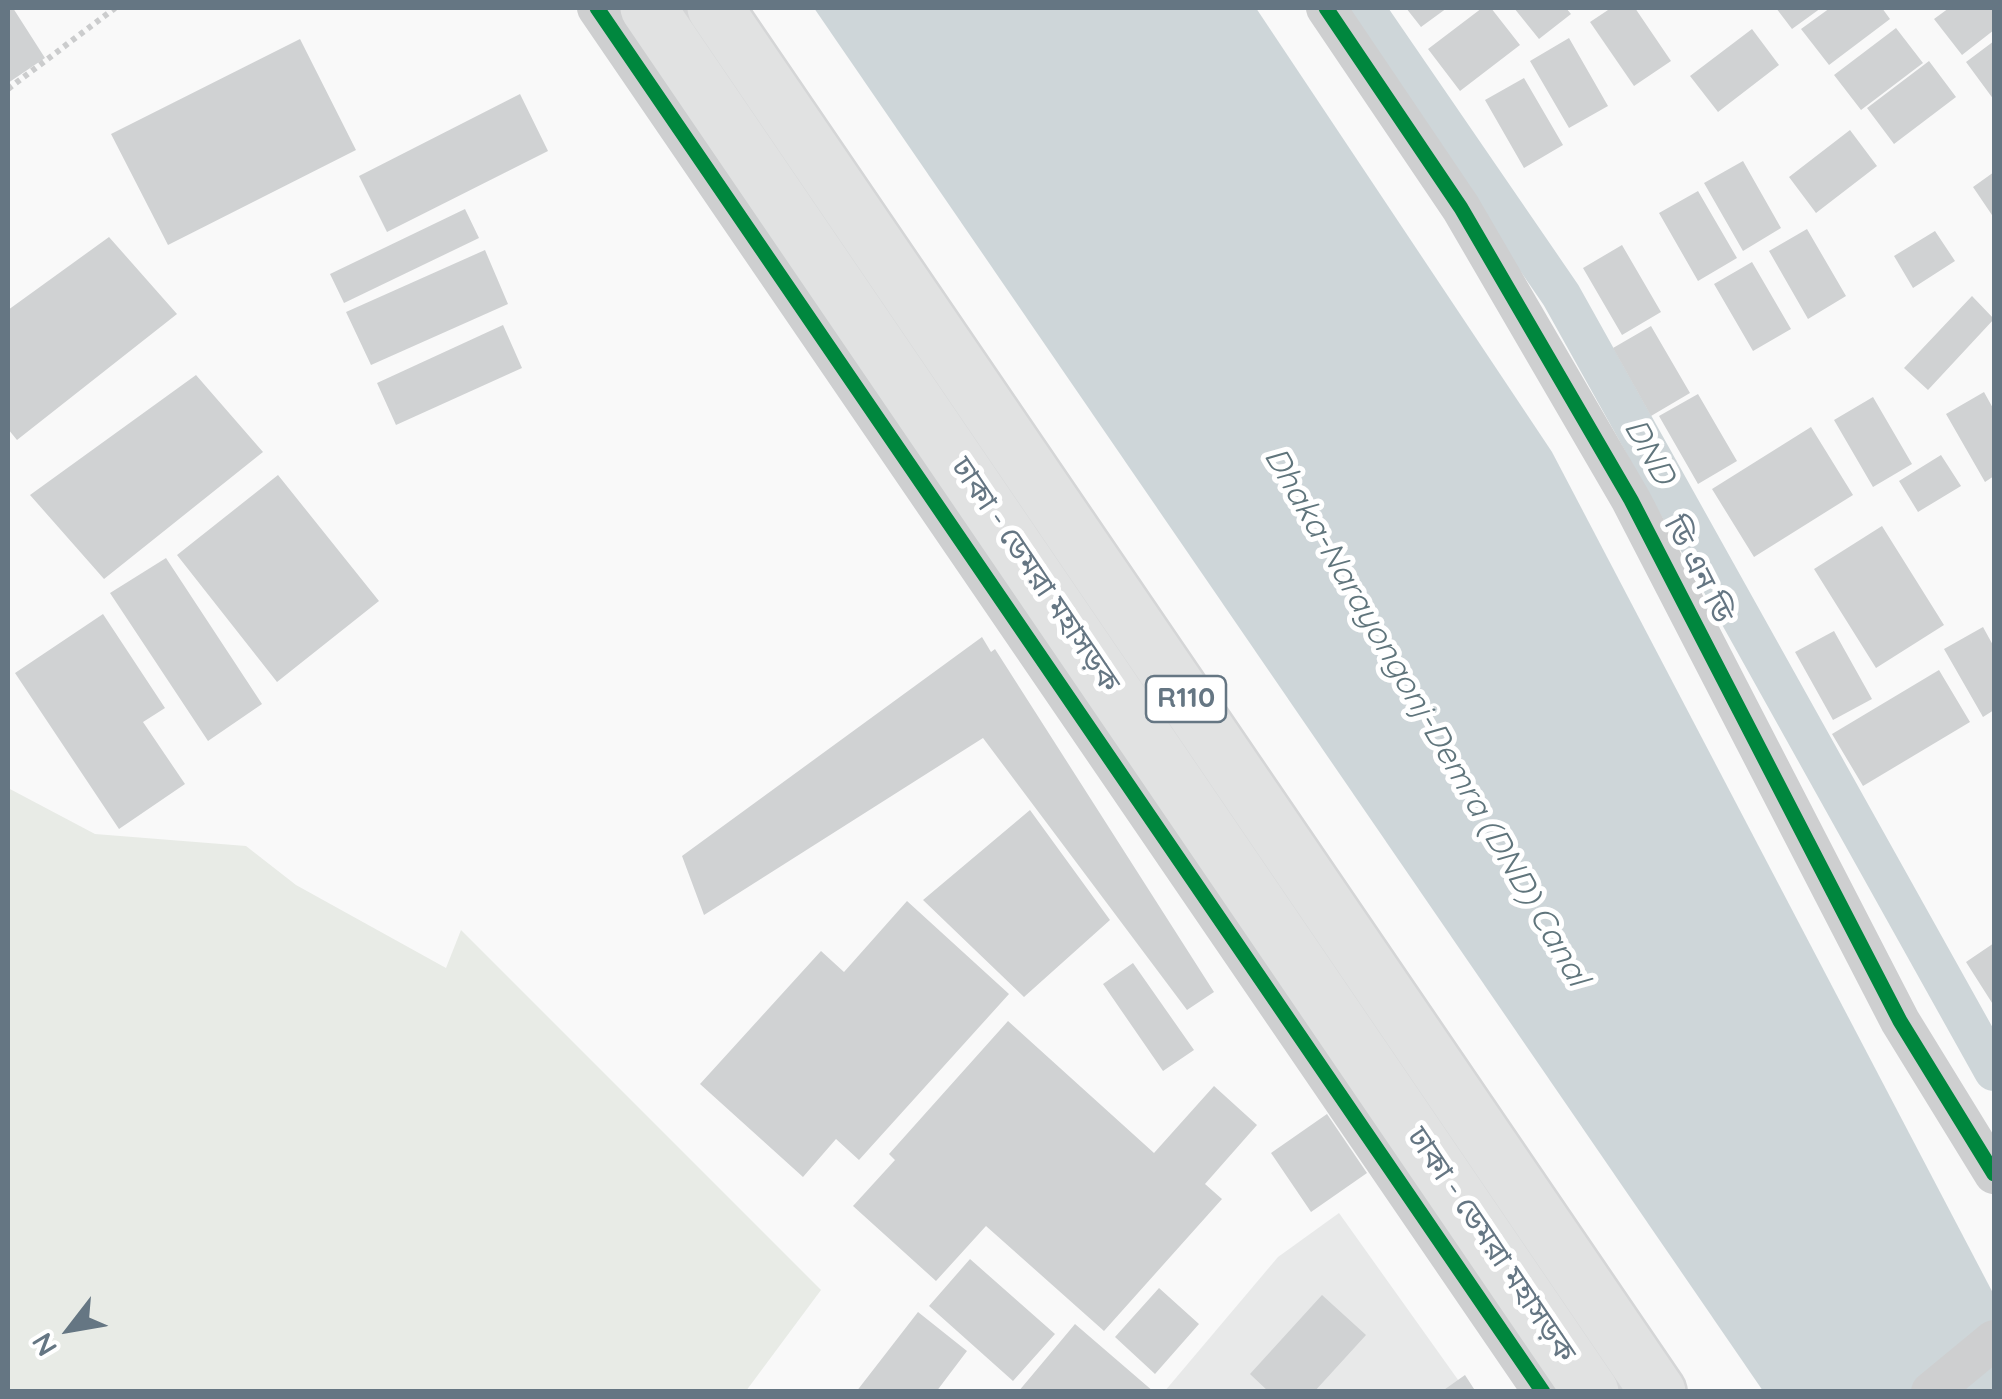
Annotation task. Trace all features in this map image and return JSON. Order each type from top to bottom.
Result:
[{"type":"main road","name":"ঢাকা - ডেমরা মহাসড়ক","points":[[648,8],[1591,1392]]},
{"type":"main road","name":"ঢাকা - ডেমরা মহাসড়ক","points":[[715,8],[1658,1392]]},
{"type":"street","points":[[597,8],[1543,1392]]},
{"type":"street","name":"ডি এন ডি","points":[[1326,8],[1461,208],[1631,500],[1900,1020],[1994,1174]]},
{"type":"street","points":[[1930,1392],[1994,1340]]},
{"type":"path","points":[[8,90],[116,8]]},
{"type":"shaded area","points":[[8,788],[95,834],[246,846],[296,885],[446,968],[461,930],[821,1290],[746,1391],[8,1391]]},
{"type":"shaded area","points":[[1339,1213],[1466,1391],[1164,1392],[1278,1257]]},
{"type":"water","name":"Dhaka-Narayongonj-Demra (DND) Canal","points":[[814,8],[1256,8],[1552,452],[1994,1295],[1994,1391],[1763,1391]]},
{"type":"building","points":[[8,8],[13,8],[45,58],[8,83]]},
{"type":"building","points":[[1406,8],[1447,8],[1421,27]]},
{"type":"building","points":[[1482,8],[1491,8],[1520,45],[1460,91],[1428,49]]},
{"type":"building","points":[[1514,8],[1566,8],[1571,14],[1539,39]]},
{"type":"building","points":[[1611,8],[1635,8],[1671,61],[1634,86],[1590,22]]},
{"type":"building","points":[[1776,8],[1821,8],[1792,29]]},
{"type":"building","points":[[1830,8],[1882,8],[1890,19],[1829,65],[1801,29]]},
{"type":"building","points":[[1949,8],[1994,8],[1994,30],[1962,55],[1934,19]]},
{"type":"building","points":[[1896,28],[1923,63],[1861,110],[1834,75]]},
{"type":"building","points":[[1752,29],[1779,65],[1718,112],[1690,76]]},
{"type":"building","points":[[1569,38],[1608,106],[1569,128],[1530,61]]},
{"type":"building","points":[[300,39],[356,150],[168,245],[111,134]]},
{"type":"building","points":[[1994,41],[1994,100],[1966,62]]},
{"type":"building","points":[[1929,61],[1956,97],[1894,144],[1867,108]]},
{"type":"building","points":[[1524,78],[1563,145],[1524,168],[1485,100]]},
{"type":"building","points":[[520,94],[548,151],[387,232],[359,176]]},
{"type":"building","points":[[1850,130],[1877,166],[1816,213],[1789,177]]},
{"type":"building","points":[[1743,161],[1781,228],[1743,251],[1704,183]]},
{"type":"building","points":[[1994,172],[1994,218],[1973,187]]},
{"type":"building","points":[[1698,191],[1737,258],[1698,281],[1659,213]]},
{"type":"building","points":[[465,209],[479,238],[344,303],[330,274]]},
{"type":"building","points":[[1807,229],[1846,296],[1808,319],[1769,251]]},
{"type":"building","points":[[1935,231],[1955,261],[1913,288],[1894,256]]},
{"type":"building","points":[[109,237],[177,314],[17,440],[8,429],[8,310]]},
{"type":"building","points":[[1622,245],[1661,312],[1622,335],[1583,268]]},
{"type":"building","points":[[485,250],[508,304],[371,365],[346,312]]},
{"type":"building","points":[[1752,262],[1791,329],[1753,351],[1714,284]]},
{"type":"building","points":[[1972,296],[1994,319],[1928,390],[1904,368]]},
{"type":"building","points":[[503,325],[522,368],[396,425],[377,383]]},
{"type":"building","points":[[1651,326],[1690,393],[1651,416],[1613,348]]},
{"type":"building","points":[[196,375],[263,452],[104,579],[30,495]]},
{"type":"building","points":[[1984,392],[1994,410],[1994,476],[1985,482],[1946,414]]},
{"type":"building","points":[[1698,394],[1737,461],[1698,484],[1659,416]]},
{"type":"building","points":[[1873,397],[1912,464],[1873,487],[1834,420]]},
{"type":"building","points":[[1811,427],[1853,495],[1754,557],[1712,489]]},
{"type":"building","points":[[1941,455],[1961,486],[1918,512],[1899,481]]},
{"type":"building","points":[[278,475],[379,601],[277,682],[177,555]]},
{"type":"building","points":[[1882,526],[1944,625],[1876,668],[1814,569]]},
{"type":"building","points":[[166,558],[262,704],[208,741],[110,593]]},
{"type":"building","points":[[103,614],[165,708],[143,722],[185,784],[119,829],[15,673]]},
{"type":"building","points":[[1983,627],[1994,647],[1994,710],[1983,717],[1944,649]]},
{"type":"building","points":[[1834,631],[1872,699],[1833,720],[1795,652]]},
{"type":"building","points":[[982,637],[991,652],[995,649],[1214,992],[1187,1010],[983,738],[704,915],[682,856]]},
{"type":"building","points":[[1939,670],[1970,722],[1863,786],[1832,734]]},
{"type":"building","points":[[1030,810],[1110,920],[1024,997],[923,900]]},
{"type":"building","points":[[907,901],[1009,994],[859,1160],[836,1139],[803,1177],[700,1084],[821,951],[844,972]]},
{"type":"building","points":[[1994,943],[1994,1006],[1966,962]]},
{"type":"building","points":[[1133,963],[1194,1050],[1163,1071],[1103,984]]},
{"type":"building","points":[[1008,1021],[1154,1153],[1214,1086],[1257,1125],[1205,1184],[1222,1199],[1104,1331],[986,1226],[936,1281],[853,1206],[895,1160],[889,1154]]},
{"type":"building","points":[[1327,1114],[1367,1173],[1311,1212],[1271,1153]]},
{"type":"building","points":[[970,1259],[1055,1334],[1013,1381],[929,1306]]},
{"type":"building","points":[[1159,1288],[1199,1324],[1155,1374],[1115,1337]]},
{"type":"building","points":[[1322,1295],[1366,1335],[1314,1392],[1269,1392],[1250,1374]]},
{"type":"building","points":[[918,1312],[967,1351],[936,1392],[856,1392]]},
{"type":"building","points":[[1075,1324],[1154,1392],[1018,1392]]},
{"type":"building","points":[[1465,1375],[1476,1392],[1441,1392]]},
{"type":"waterway","name":"DND","points":[[1364,8],[1561,295],[1994,1071]]},
{"type":"cycle path","points":[[597,8],[1543,1392]]},
{"type":"cycle path","points":[[1326,8],[1461,208],[1631,500],[1900,1021],[1994,1174]]}]
